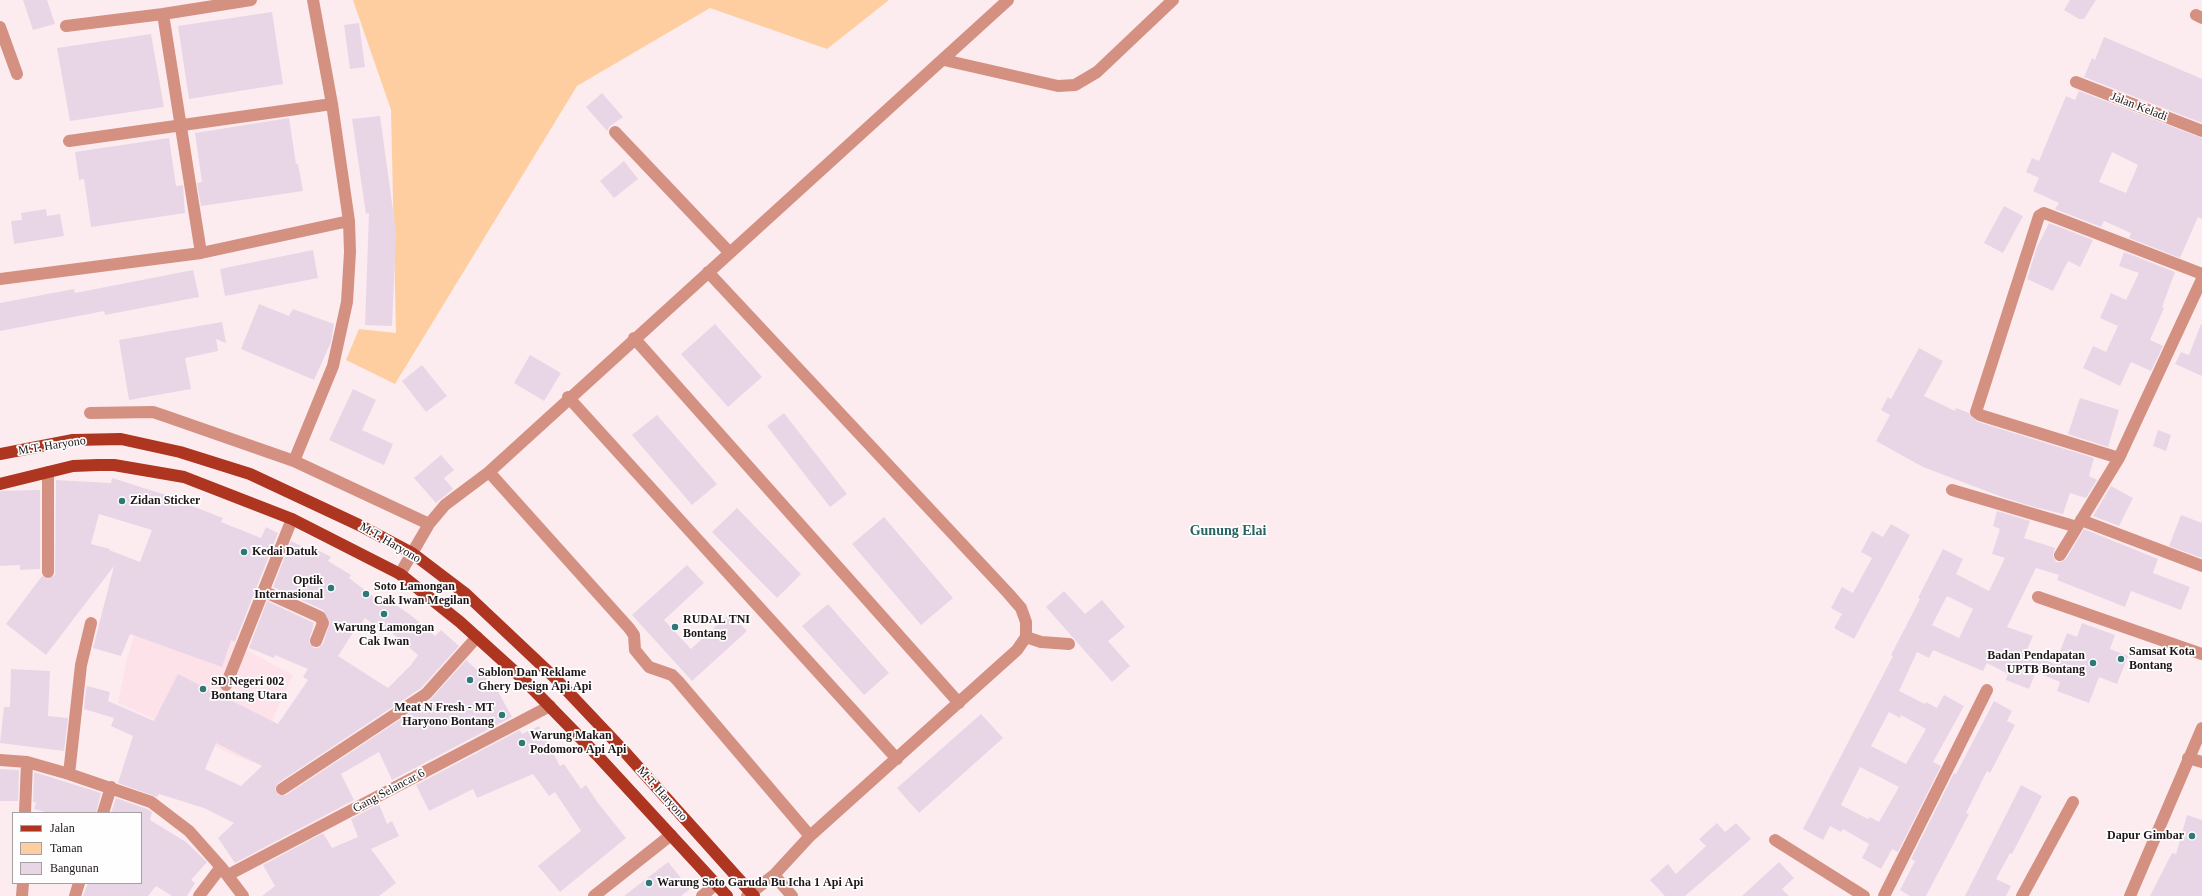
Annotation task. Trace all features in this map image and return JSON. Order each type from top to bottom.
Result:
[{"type":"main road","name":"M.T. Haryono","points":[[0,454],[73,440],[121,439],[180,452],[250,474],[360,525],[412,553],[466,594],[554,678],[623,750],[751,895]]},
{"type":"main road","name":"M.T. Haryono","points":[[0,484],[73,466],[114,465],[184,477],[292,519],[400,574],[477,637],[550,706],[727,896]]},
{"type":"street","points":[[66,26],[163,14],[251,0]]},
{"type":"street","points":[[294,461],[331,374],[344,324],[350,252],[349,221],[332,104],[313,0]]},
{"type":"street","points":[[400,574],[429,524],[445,505],[488,472],[634,338],[944,60],[1008,0]]},
{"type":"street","points":[[944,60],[1058,86],[1075,85],[1097,72],[1173,0]]},
{"type":"street","points":[[163,14],[201,253]]},
{"type":"street","points":[[0,27],[18,74]]},
{"type":"street","name":"Jalan Keladi","points":[[2076,82],[2202,131]]},
{"type":"street","points":[[69,142],[332,104]]},
{"type":"street","points":[[615,132],[730,253]]},
{"type":"street","points":[[2119,458],[1980,415],[1976,412],[2039,216],[2044,213],[2202,274]]},
{"type":"street","points":[[0,279],[201,253],[349,221]]},
{"type":"street","points":[[708,272],[1008,593],[1021,608],[1026,622],[1026,637],[1017,650],[810,836],[774,875],[751,895]]},
{"type":"street","points":[[2060,555],[2119,458],[2202,279]]},
{"type":"street","points":[[634,338],[959,703]]},
{"type":"street","points":[[568,398],[897,759]]},
{"type":"street","points":[[90,413],[153,412],[294,461],[429,524]]},
{"type":"street","points":[[48,472],[48,572]]},
{"type":"street","points":[[488,472],[629,628],[634,635],[635,650],[649,667],[672,675],[678,681],[810,836]]},
{"type":"street","points":[[1952,490],[2079,523],[2202,566]]},
{"type":"street","points":[[226,685],[292,519]]},
{"type":"street","points":[[263,591],[320,617],[323,623],[316,642]]},
{"type":"street","points":[[2038,597],[2202,654]]},
{"type":"street","points":[[69,774],[81,665],[91,623]]},
{"type":"street","points":[[282,788],[426,694],[477,637]]},
{"type":"street","points":[[1026,637],[1041,642],[1068,644]]},
{"type":"street","points":[[1884,896],[1987,690]]},
{"type":"street","name":"Gang Selancar 6","points":[[224,871],[550,706]]},
{"type":"street","points":[[2130,896],[2202,728]]},
{"type":"street","points":[[2188,758],[2202,762]]},
{"type":"street","points":[[0,760],[27,762],[111,787],[151,802],[189,831],[224,871],[243,896]]},
{"type":"street","points":[[25,812],[27,762]]},
{"type":"street","points":[[102,812],[111,787]]},
{"type":"street","points":[[2022,896],[2073,802]]},
{"type":"street","points":[[594,896],[671,835]]},
{"type":"street","points":[[1775,840],[1864,896]]},
{"type":"street","points":[[199,896],[224,871]]},
{"type":"street","points":[[774,875],[792,896]]},
{"type":"street","points":[[22,896],[23,884]]},
{"type":"street","points":[[75,896],[79,884]]},
{"type":"street","points":[[702,896],[716,884]]},
{"type":"shaded area","name":"SD Negeri 002 Bontang Utara","points":[[143,607],[236,640],[235,644],[293,675],[252,763],[118,703],[126,662]]},
{"type":"green space","points":[[353,0],[889,0],[827,49],[710,8],[577,86],[395,384],[346,360],[359,329],[396,333],[391,110]]},
{"type":"building","points":[[23,0],[47,0],[55,24],[33,30]]},
{"type":"building","points":[[2070,0],[2096,0],[2084,19],[2079,19],[2064,10]]},
{"type":"building","points":[[272,12],[283,84],[189,99],[178,26]]},
{"type":"building","points":[[359,23],[365,67],[350,69],[344,25]]},
{"type":"building","points":[[151,34],[164,107],[70,121],[57,48]]},
{"type":"building","points":[[2104,37],[2202,79],[2202,123],[2084,77],[2092,58],[2095,60]]},
{"type":"building","points":[[2079,91],[2202,138],[2202,219],[2198,217],[2180,258],[2129,238],[2131,233],[2104,221],[2101,227],[2055,209],[2059,203],[2033,191],[2039,178],[2026,172],[2032,158],[2039,161],[2066,96],[2075,100]],"holes":[[[2112,152],[2138,165],[2126,193],[2099,182]]]},
{"type":"building","points":[[602,93],[623,117],[610,126],[607,131],[586,107]]},
{"type":"building","points":[[380,116],[396,232],[392,326],[365,325],[369,213],[366,214],[352,119]]},
{"type":"building","points":[[289,118],[296,164],[298,164],[303,191],[201,206],[197,183],[202,182],[195,133]]},
{"type":"building","points":[[169,138],[176,186],[183,185],[185,213],[91,227],[84,179],[79,180],[75,152]]},
{"type":"building","points":[[624,161],[638,179],[614,198],[600,181]]},
{"type":"building","points":[[2004,206],[2023,216],[2003,253],[1984,243]]},
{"type":"building","points":[[46,209],[47,216],[60,214],[64,236],[14,244],[11,221],[22,220],[21,213]]},
{"type":"building","points":[[2049,223],[2093,240],[2080,267],[2068,261],[2053,291],[2027,279],[2037,247]]},
{"type":"building","points":[[313,250],[318,278],[225,296],[220,269]]},
{"type":"building","points":[[2124,252],[2175,272],[2162,307],[2164,308],[2150,340],[2163,346],[2151,371],[2131,362],[2120,386],[2083,368],[2093,346],[2106,352],[2118,326],[2100,318],[2111,293],[2126,300],[2139,273],[2119,266]]},
{"type":"building","points":[[193,270],[199,297],[105,315],[104,311],[0,331],[0,303],[74,289],[75,293]]},
{"type":"building","points":[[259,304],[289,316],[293,309],[334,324],[331,342],[314,380],[241,349]]},
{"type":"building","points":[[222,322],[226,343],[216,339],[218,351],[185,358],[191,389],[129,400],[119,340]]},
{"type":"building","points":[[715,324],[762,377],[728,407],[681,354]]},
{"type":"building","points":[[2201,324],[2202,376],[2175,364],[2181,352],[2189,355]]},
{"type":"building","points":[[1919,348],[1943,361],[1924,396],[1955,411],[1956,408],[1969,413],[1978,422],[2094,458],[2089,476],[2097,480],[2086,498],[2070,493],[2063,514],[2034,507],[2002,497],[1923,467],[1876,441],[1890,415],[1881,410],[1888,397],[1891,399]]},
{"type":"building","points":[[530,355],[561,373],[544,401],[514,383]]},
{"type":"building","points":[[422,365],[447,396],[426,412],[402,381]]},
{"type":"building","points":[[353,389],[376,400],[362,430],[393,444],[384,465],[329,440]]},
{"type":"building","points":[[2080,398],[2119,410],[2108,447],[2068,434]]},
{"type":"building","points":[[784,413],[847,494],[830,507],[767,426]]},
{"type":"building","points":[[657,415],[717,484],[692,505],[632,435]]},
{"type":"building","points":[[2158,430],[2171,435],[2166,451],[2153,446]]},
{"type":"building","points":[[441,455],[454,470],[444,478],[453,489],[436,503],[414,478]]},
{"type":"building","points":[[112,478],[185,501],[184,503],[223,518],[221,522],[261,538],[266,527],[278,533],[235,642],[231,640],[222,667],[130,634],[121,656],[93,648],[114,566],[46,655],[6,624],[42,576],[48,579],[55,575],[56,480],[111,483]],"holes":[[[99,514],[152,530],[140,562],[109,550],[110,549],[91,544]]]},
{"type":"building","points":[[2111,486],[2133,498],[2119,526],[2093,516]]},
{"type":"building","points":[[40,490],[40,569],[20,570],[20,565],[0,566],[0,491]]},
{"type":"building","points":[[737,508],[801,574],[777,598],[712,532]]},
{"type":"building","points":[[1997,511],[2030,521],[2024,538],[2055,548],[2053,555],[2056,562],[2066,559],[2084,529],[2158,559],[2153,573],[2190,587],[2181,610],[2131,591],[2125,607],[2057,580],[2059,575],[2036,568],[2007,627],[2033,636],[2026,652],[2055,664],[2067,633],[2077,637],[2082,623],[2115,635],[2110,649],[2128,656],[2117,684],[2099,677],[2089,703],[2057,691],[2060,682],[2036,672],[2029,689],[2006,680],[2008,674],[1987,663],[1983,671],[1933,650],[1929,658],[1917,652],[1899,691],[1925,704],[1926,702],[1937,708],[1944,695],[1964,706],[1933,762],[1941,766],[1898,852],[1892,849],[1881,869],[1862,858],[1869,844],[1843,829],[1841,832],[1830,826],[1823,840],[1803,829],[1893,656],[1891,655],[1920,599],[1918,598],[1943,549],[1963,559],[1956,574],[1989,591],[2005,558],[1992,554],[2000,529],[1993,526]],"holes":[[[1947,596],[1973,609],[1959,638],[1932,625]],[[1889,712],[1900,718],[1901,715],[1926,729],[1906,764],[1871,746]],[[1860,767],[1899,787],[1879,822],[1870,817],[1868,819],[1841,805]]]},
{"type":"building","points":[[2181,515],[2202,523],[2202,558],[2169,546]]},
{"type":"building","points":[[884,517],[953,598],[921,625],[852,544]]},
{"type":"building","points":[[1891,524],[1910,535],[1854,639],[1834,628],[1842,614],[1831,608],[1842,587],[1853,593],[1872,558],[1861,552],[1872,531],[1883,537]]},
{"type":"building","points":[[291,541],[308,549],[310,546],[331,557],[328,561],[351,575],[349,578],[382,603],[386,598],[412,616],[435,636],[441,630],[459,646],[421,688],[278,783],[275,789],[278,795],[286,795],[430,700],[466,660],[495,686],[512,717],[392,780],[379,752],[341,774],[354,800],[235,863],[218,838],[234,823],[204,808],[159,794],[157,797],[118,783],[133,736],[111,726],[114,718],[84,709],[86,690],[87,686],[110,692],[108,701],[154,721],[178,674],[278,724],[308,680],[303,677],[308,669],[275,655],[274,658],[249,648],[267,601],[314,623],[309,642],[314,648],[318,648],[323,644],[330,623],[323,610],[273,587]],"holes":[[[365,618],[382,631],[385,627],[418,655],[411,665],[388,688],[338,656],[359,623],[361,624]],[[216,743],[262,766],[241,786],[205,769]]]},
{"type":"building","points":[[687,565],[704,583],[664,620],[691,649],[730,613],[747,631],[692,681],[632,615]]},
{"type":"building","points":[[1064,591],[1085,614],[1102,600],[1125,627],[1108,641],[1130,666],[1112,682],[1046,607]]},
{"type":"building","points":[[828,604],[889,673],[864,695],[802,626]]},
{"type":"building","points":[[11,669],[50,671],[48,716],[68,718],[64,751],[0,743],[4,707],[10,707]]},
{"type":"building","points":[[1994,701],[2012,711],[2007,721],[2015,725],[1990,773],[1987,771],[1966,813],[1969,814],[1926,896],[1910,896],[1900,890],[1915,861],[1911,859],[1954,773],[1956,774]]},
{"type":"building","points":[[981,714],[1003,738],[919,813],[897,788]]},
{"type":"building","points":[[539,726],[560,766],[564,764],[581,789],[586,785],[598,803],[626,838],[560,892],[538,866],[581,831],[555,792],[549,796],[533,774],[477,798],[473,789],[429,811],[416,785],[520,730],[522,734]]},
{"type":"building","points":[[0,769],[19,770],[18,801],[0,801]]},
{"type":"building","points":[[34,772],[101,793],[96,812],[45,812],[34,809],[36,802],[33,802]]},
{"type":"building","points":[[2021,785],[2042,796],[2012,854],[2010,853],[1996,879],[2011,886],[2006,896],[1965,896]]},
{"type":"building","points":[[116,798],[147,809],[152,812],[150,820],[186,842],[207,862],[191,880],[195,883],[187,896],[172,896],[156,886],[148,896],[83,896],[88,884],[142,884],[142,812],[111,812]]},
{"type":"building","points":[[379,804],[387,824],[392,821],[399,836],[371,849],[396,883],[379,896],[262,896],[275,886],[263,865],[323,833],[332,848],[358,837],[351,819]]},
{"type":"building","points":[[2187,815],[2202,820],[2202,896],[2150,896],[2172,853],[2176,854]]},
{"type":"building","points":[[1717,823],[1725,832],[1736,823],[1751,839],[1685,896],[1665,896],[1650,880],[1668,864],[1676,874],[1706,846],[1699,839]]},
{"type":"building","points":[[668,862],[690,889],[681,896],[624,896]]},
{"type":"building","points":[[1779,862],[1794,878],[1782,889],[1789,896],[1742,896]]},
{"type":"place","name":"Zidan Sticker","points":[[122,501]]},
{"type":"place","name":"Kedai Datuk","points":[[244,552]]},
{"type":"place","name":"Optik Internasional","points":[[331,588]]},
{"type":"place","name":"Soto Lamongan Cak Iwan Megilan","points":[[366,594]]},
{"type":"place","name":"Warung Lamongan Cak Iwan","points":[[384,614]]},
{"type":"place","name":"RUDAL TNI Bontang","points":[[675,627]]},
{"type":"place","name":"Samsat Kota Bontang","points":[[2121,659]]},
{"type":"place","name":"Badan Pendapatan UPTB Bontang","points":[[2093,663]]},
{"type":"place","name":"Sablon Dan Reklame Ghery Design Api Api","points":[[470,680]]},
{"type":"place","name":"SD Negeri 002 Bontang Utara","points":[[203,689]]},
{"type":"place","name":"Meat N Fresh - MT Haryono Bontang","points":[[502,715]]},
{"type":"place","name":"Warung Makan Podomoro Api Api","points":[[522,743]]},
{"type":"place","name":"Dapur Gimbar","points":[[2192,836]]},
{"type":"place","name":"Warung Soto Garuda Bu Icha 1 Api Api","points":[[649,883]]},
{"type":"district","name":"Gunung Elai","points":[[1228,531]]}]
